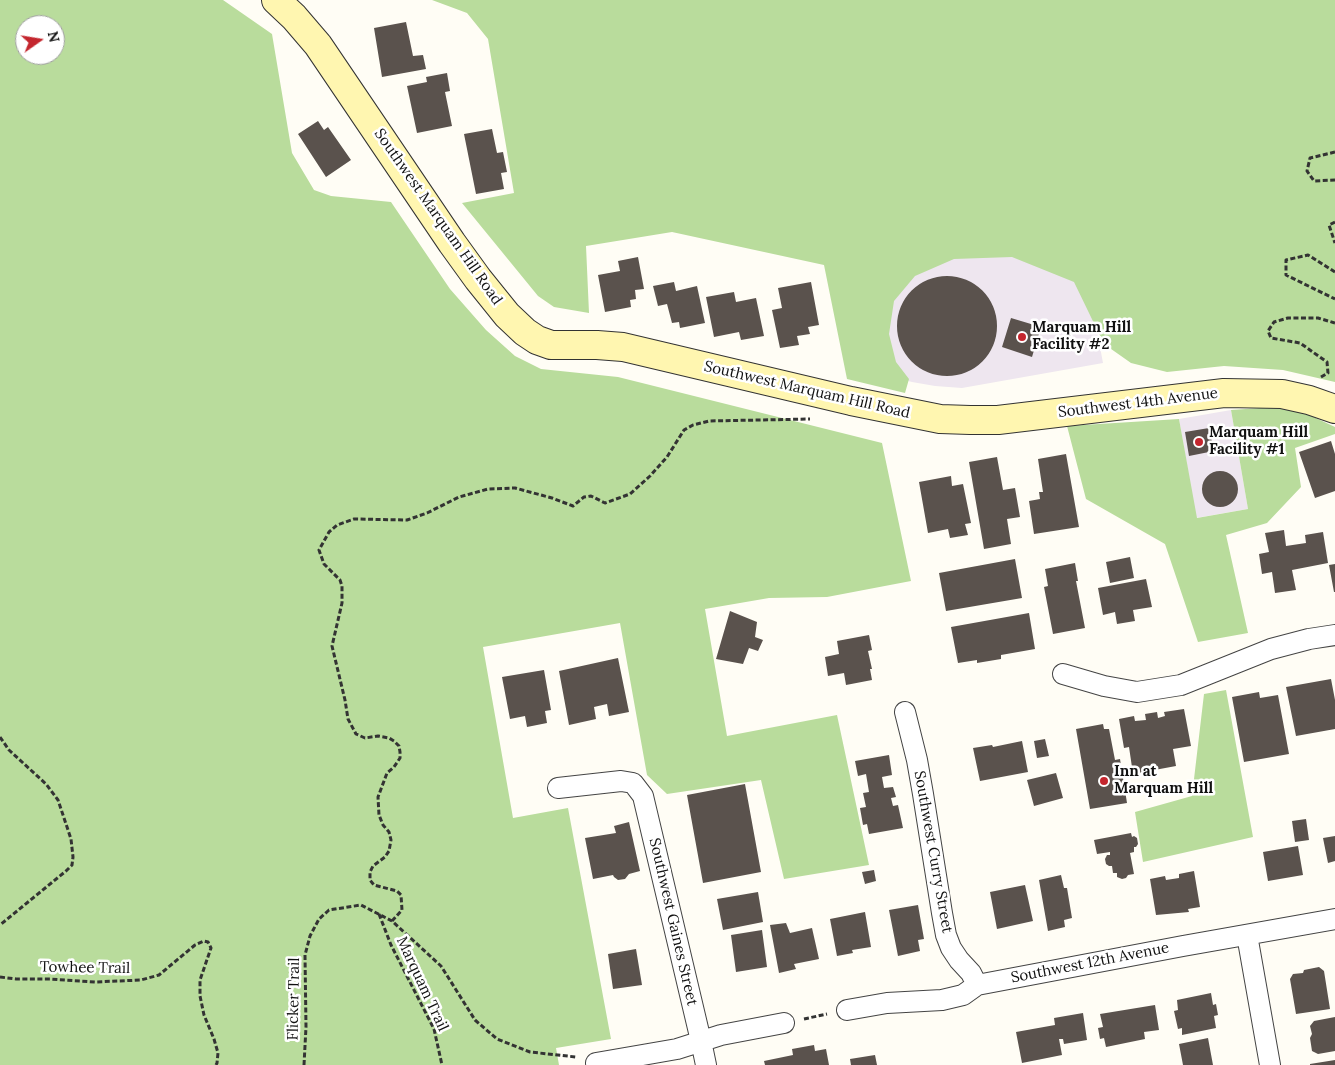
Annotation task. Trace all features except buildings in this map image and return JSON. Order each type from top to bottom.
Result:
[{"type":"street","name":"Southwest Marquam Hill Road","points":[[276,0],[294,17],[318,45],[452,243],[507,316],[524,332],[537,340],[552,345],[623,347],[851,401],[940,419]]},
{"type":"street","name":"Southwest 14th Avenue","points":[[940,419],[998,420],[1224,393],[1282,394],[1309,400],[1335,409]]},
{"type":"street","points":[[1063,674],[1104,686],[1138,692],[1180,685],[1271,649],[1309,639],[1335,635]]},
{"type":"street","name":"Southwest Curry Street","points":[[905,712],[917,760],[946,935],[951,948],[971,973],[977,985]]},
{"type":"street","name":"Southwest Gaines Street","points":[[558,788],[621,780],[633,783],[643,796],[706,1065]]},
{"type":"street","name":"Southwest 12th Avenue","points":[[847,1010],[887,1003],[950,999],[963,995],[977,985],[1335,919]]},
{"type":"street","points":[[1247,935],[1270,1065]]},
{"type":"street","points":[[596,1063],[677,1049],[721,1035],[784,1023]]},
{"type":"path","points":[[1335,152],[1310,158],[1307,171],[1314,181],[1335,180]]},
{"type":"path","points":[[1335,222],[1329,225],[1335,243]]},
{"type":"path","points":[[1335,272],[1308,255],[1286,260],[1286,275],[1335,299]]},
{"type":"path","points":[[1316,380],[1328,372],[1327,362],[1300,343],[1271,338],[1268,331],[1274,322],[1288,318],[1318,318],[1335,323]]},
{"type":"path","name":"Marquam Trail","points":[[392,921],[402,910],[401,895],[397,890],[374,885],[370,880],[370,872],[389,851],[391,840],[389,832],[383,825],[379,815],[378,797],[388,773],[400,758],[400,752],[399,746],[388,738],[378,736],[365,738],[356,734],[348,719],[332,646],[342,603],[342,586],[340,580],[324,564],[319,550],[329,532],[337,525],[354,520],[407,520],[458,498],[488,489],[515,488],[573,506],[584,497],[591,496],[605,503],[630,494],[667,457],[684,430],[693,425],[709,421],[816,419]]},
{"type":"path","points":[[0,737],[9,750],[46,784],[58,800],[71,839],[73,857],[72,864],[66,871],[0,925]]},
{"type":"path","name":"Flicker Trail","points":[[304,1065],[306,1027],[305,955],[310,936],[319,919],[329,910],[361,905],[392,921],[441,966],[475,1020],[497,1039],[530,1052],[586,1058],[596,1063]]},
{"type":"path","name":"Marquam Trail","points":[[378,914],[391,945],[434,1029],[442,1065]]},
{"type":"path","name":"Towhee Trail","points":[[0,977],[16,980],[50,979],[95,982],[142,980],[158,975],[195,946],[204,941],[208,942],[211,948],[200,980],[200,996],[204,1015],[218,1053],[216,1065]]},
{"type":"path","points":[[784,1023],[847,1010]]},
{"type":"shaded area","points":[[1064,153],[1103,363],[962,388],[935,386],[889,376],[855,191]]},
{"type":"shaded area","points":[[1231,410],[1248,509],[1196,518],[1179,419]]},
{"type":"green space","points":[[0,0],[223,0],[272,34],[292,153],[314,190],[331,196],[391,202],[450,289],[486,330],[515,356],[541,369],[618,377],[882,443],[911,581],[827,597],[769,598],[705,609],[727,736],[837,715],[869,865],[784,879],[761,780],[667,794],[647,775],[620,623],[483,647],[513,818],[568,808],[611,1039],[556,1048],[559,1065],[0,1065]]},
{"type":"green space","points":[[432,0],[1335,0],[1335,382],[1283,370],[1224,366],[1167,372],[1131,363],[1104,344],[1074,282],[1012,257],[954,259],[915,276],[894,301],[889,334],[896,362],[909,379],[905,393],[847,379],[824,265],[672,232],[586,246],[589,313],[554,307],[538,296],[462,203],[514,193],[488,39],[467,13]]},
{"type":"green space","points":[[1290,406],[1335,427],[1335,434],[1295,448],[1301,487],[1267,523],[1226,535],[1248,633],[1198,642],[1165,544],[1086,499],[1067,426],[1179,419],[1197,518],[1248,509],[1231,410]]},
{"type":"green space","points":[[1226,690],[1253,837],[1143,862],[1135,812],[1192,796],[1204,694]]},
{"type":"place","name":"Marquam Hill Facility #2","points":[[1022,337]]},
{"type":"place","name":"Marquam Hill Facility #1","points":[[1199,442]]},
{"type":"place","name":"Inn at Marquam Hill","points":[[1104,781]]}]
